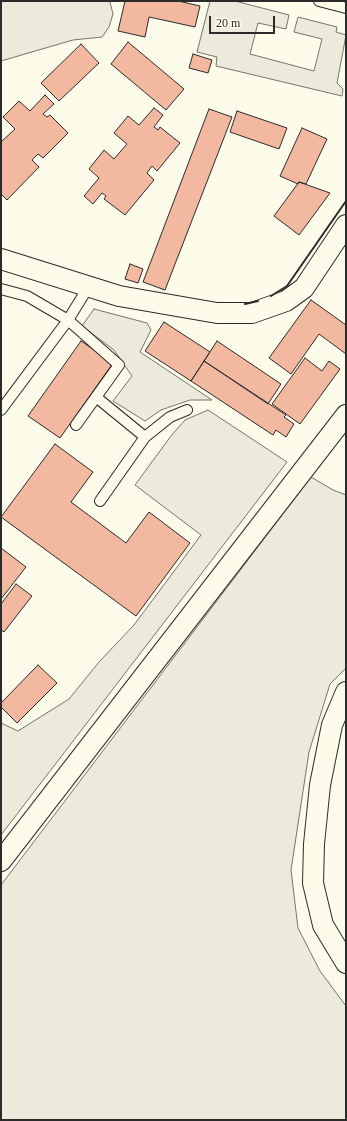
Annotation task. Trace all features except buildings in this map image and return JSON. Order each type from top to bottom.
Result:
[{"type":"street","points":[[1,259],[119,296],[217,312],[252,313],[286,300],[304,288],[346,225]]},
{"type":"street","points":[[1,861],[346,415]]},
{"type":"street","points":[[346,692],[332,725],[320,785],[314,844],[313,883],[323,925],[346,963]]},
{"type":"lane","points":[[319,1],[346,8]]},
{"type":"lane","points":[[1,410],[68,320],[89,286]]},
{"type":"lane","points":[[1,289],[27,296],[68,320],[119,365],[76,425]]},
{"type":"lane","points":[[96,397],[145,437]]},
{"type":"lane","points":[[100,501],[145,437],[170,417],[187,410]]},
{"type":"shaded area","points":[[1,1],[107,1],[110,2],[113,14],[109,27],[102,37],[73,40],[1,61]]},
{"type":"shaded area","points":[[210,1],[235,1],[289,15],[286,29],[258,23],[250,54],[314,71],[322,39],[294,32],[298,17],[337,27],[336,32],[346,35],[337,83],[343,89],[342,96],[216,66],[217,57],[197,52]]},
{"type":"shaded area","points":[[94,309],[147,323],[151,330],[140,352],[212,400],[190,400],[161,410],[145,421],[113,401],[132,376],[114,350],[82,326]]},
{"type":"shaded area","points":[[208,410],[287,462],[1,835],[1,723],[18,731],[69,699],[99,662],[134,625],[201,535],[135,485],[171,436],[185,420]]},
{"type":"shaded area","points":[[311,477],[333,490],[346,495],[346,668],[330,684],[309,752],[291,870],[298,928],[320,971],[346,1006],[346,1120],[1,1120],[1,885]]},
{"type":"wall","points":[[271,296],[287,286],[346,201]]},
{"type":"wall","points":[[245,304],[258,301]]}]
